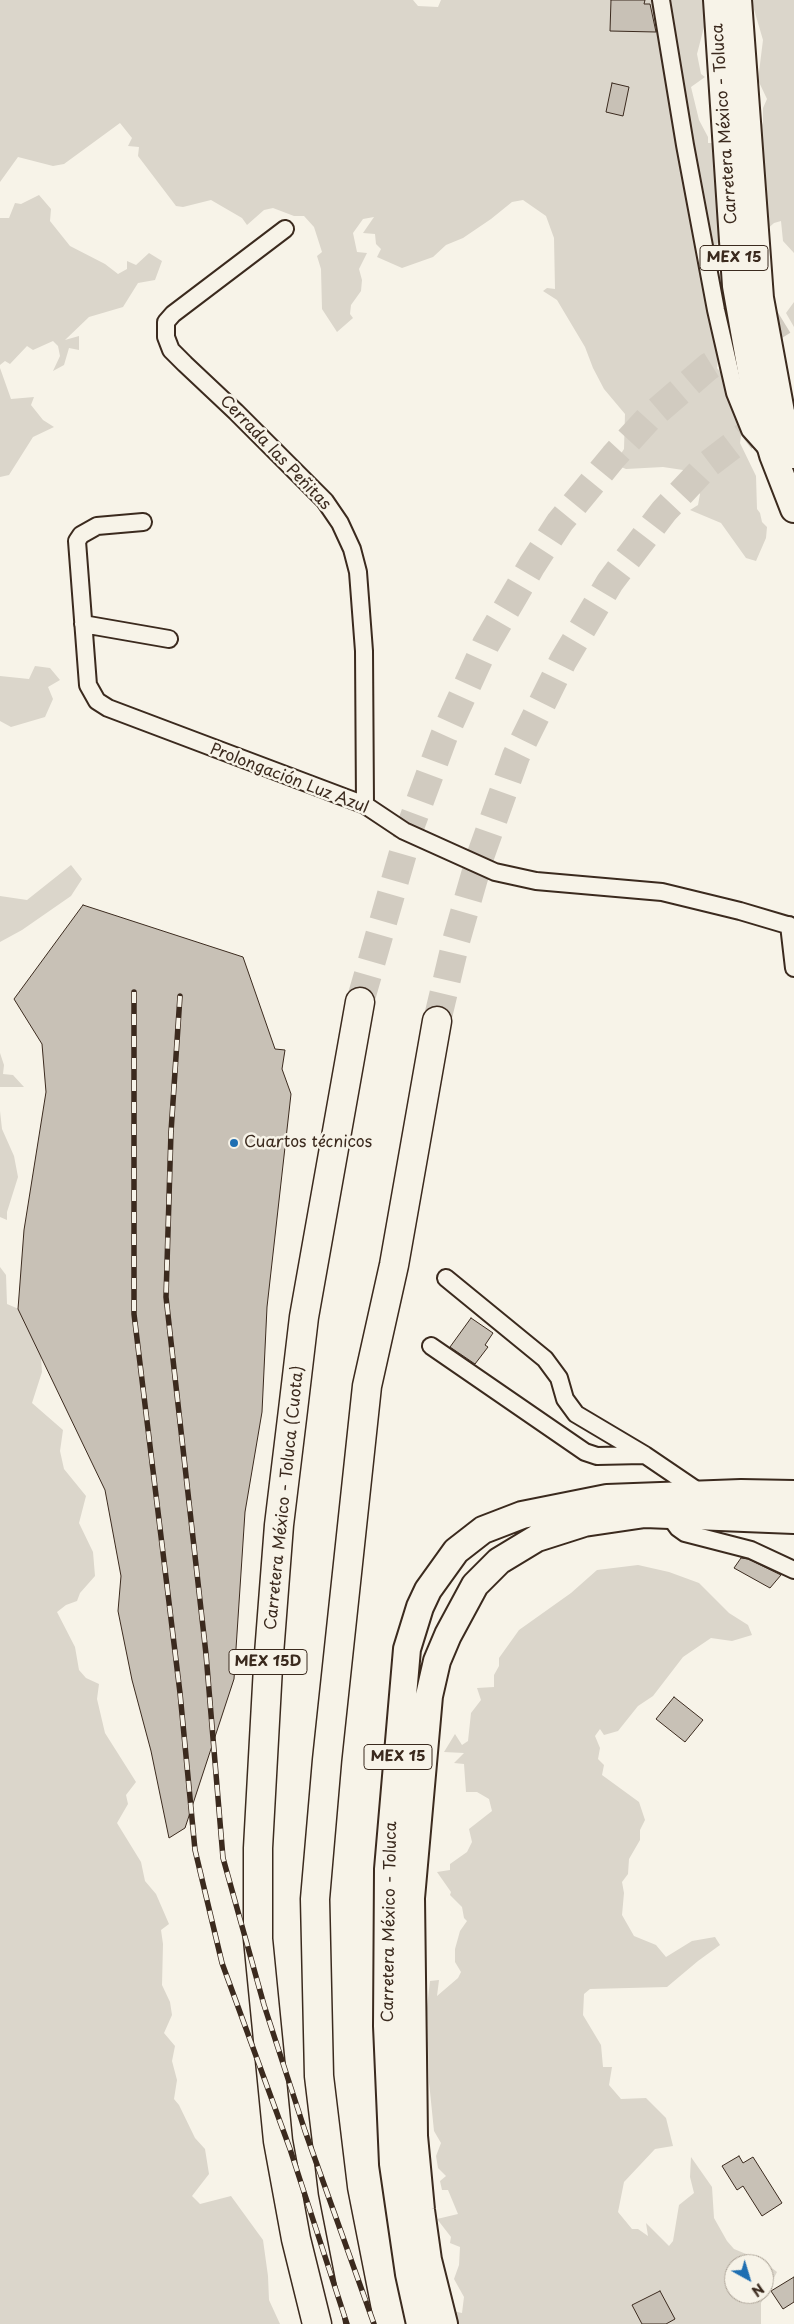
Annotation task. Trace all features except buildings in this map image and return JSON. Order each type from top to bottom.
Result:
[{"type":"highway","name":"Carretera México - Toluca (Cuota)","points":[[317,2324],[296,2239],[278,2141],[258,1939],[258,1848],[274,1581],[292,1410],[304,1316],[360,1002]]},
{"type":"highway","points":[[359,2324],[332,2192],[319,2076],[315,1899],[327,1760],[367,1386],[394,1265],[437,1021]]},
{"type":"main road","name":"Carretera México - Toluca","points":[[717,0],[736,286],[755,392],[784,455]]},
{"type":"main road","name":"Carretera México - Toluca","points":[[738,0],[760,298],[781,412],[784,455],[794,509]]},
{"type":"main road","name":"Carretera México - Toluca","points":[[420,2324],[409,2274],[393,2164],[387,2026],[388,1869],[407,1649],[412,1628],[428,1590],[456,1551],[483,1530],[522,1515],[566,1504],[607,1498],[701,1494],[794,1494]]},
{"type":"main road","name":"Carretera México - Toluca","points":[[444,2324],[428,2260],[421,2210],[414,2136],[411,2023],[411,1898],[429,1696],[437,1661],[460,1611],[475,1585],[499,1561],[537,1538],[584,1522],[645,1514],[794,1520]]},
{"type":"street","points":[[661,0],[692,184],[716,310],[735,393],[750,430],[784,455]]},
{"type":"street","name":"Cerrada las Peñitas","points":[[285,229],[185,304],[166,322],[166,337],[171,350],[325,501],[340,523],[352,549],[358,572],[364,651],[365,805]]},
{"type":"street","name":"Prolongación Luz Azul","points":[[143,522],[97,526],[81,535],[77,541],[88,685],[97,701],[108,708],[365,805],[404,831],[495,872],[536,881],[662,892],[792,926]]},
{"type":"street","points":[[83,624],[169,639]]},
{"type":"street","points":[[792,926],[794,968]]},
{"type":"street","points":[[446,1278],[545,1359],[559,1378],[565,1399],[576,1414],[645,1456],[701,1494]]},
{"type":"street","points":[[430,1346],[585,1452],[598,1456],[645,1456]]},
{"type":"street","points":[[667,1514],[678,1528],[685,1533],[750,1550],[794,1570]]},
{"type":"shaded area","points":[[0,0],[413,0],[418,6],[438,7],[441,0],[711,0],[697,54],[701,74],[705,77],[691,87],[699,120],[708,137],[708,143],[714,143],[719,223],[723,235],[711,253],[730,300],[720,341],[717,368],[720,372],[735,378],[728,400],[740,414],[742,430],[740,443],[756,476],[757,509],[762,522],[767,527],[766,538],[756,561],[746,558],[721,523],[690,510],[698,505],[700,494],[683,470],[663,467],[626,469],[614,464],[624,449],[625,414],[604,389],[585,347],[557,300],[543,291],[547,288],[555,289],[554,238],[546,216],[523,200],[512,202],[463,238],[446,245],[433,257],[402,268],[377,257],[381,249],[376,244],[375,234],[363,233],[374,217],[363,219],[353,233],[357,252],[367,253],[359,269],[362,280],[361,291],[351,305],[350,314],[353,318],[337,332],[322,309],[321,269],[317,256],[322,252],[314,227],[304,216],[294,216],[273,208],[264,210],[247,225],[242,218],[211,200],[183,207],[176,206],[138,156],[139,147],[128,146],[132,138],[120,123],[64,164],[53,166],[18,157],[0,182]]},
{"type":"shaded area","points":[[753,0],[794,0],[794,253],[783,241],[781,221],[774,223],[765,231],[758,137],[763,122],[763,108],[767,99],[758,80],[763,40]]},
{"type":"shaded area","points":[[39,195],[51,209],[50,221],[70,246],[105,264],[118,274],[127,269],[127,261],[136,265],[149,253],[162,261],[155,280],[138,283],[123,307],[89,317],[65,340],[79,336],[79,350],[69,348],[64,365],[53,371],[60,356],[58,346],[53,341],[33,350],[27,346],[10,364],[5,361],[0,365],[0,218],[9,218],[15,203],[21,204]]},
{"type":"shaded area","points":[[794,302],[794,327],[786,313]]},
{"type":"shaded area","points":[[0,368],[11,399],[34,397],[31,405],[43,420],[54,427],[33,437],[9,475],[0,477]]},
{"type":"shaded area","points":[[35,666],[50,668],[60,680],[48,687],[53,699],[45,717],[11,727],[0,721],[0,676],[29,679]]},
{"type":"shaded area","points":[[71,865],[82,879],[71,896],[22,930],[0,942],[0,896],[27,900]]},
{"type":"shaded area","points":[[0,1053],[4,1065],[3,1074],[13,1075],[24,1087],[0,1087]]},
{"type":"shaded area","points":[[0,1111],[2,1129],[14,1156],[18,1177],[7,1212],[7,1220],[0,1217]]},
{"type":"shaded area","points":[[0,1267],[6,1275],[7,1304],[28,1313],[39,1327],[42,1372],[32,1403],[63,1430],[60,1451],[64,1469],[86,1496],[79,1523],[93,1552],[95,1576],[80,1593],[77,1601],[66,1605],[57,1612],[75,1647],[79,1670],[86,1678],[99,1684],[97,1699],[105,1733],[136,1782],[126,1795],[128,1804],[117,1823],[141,1862],[145,1881],[156,1894],[169,1924],[161,1930],[163,1944],[162,1985],[170,2002],[172,2015],[164,2033],[175,2046],[172,2061],[177,2080],[174,2099],[179,2105],[195,2138],[205,2149],[209,2174],[192,2196],[200,2204],[231,2196],[263,2240],[269,2300],[280,2324],[0,2324]]},
{"type":"shaded area","points":[[638,1565],[669,1572],[699,1583],[729,1613],[748,1625],[752,1635],[732,1641],[711,1638],[683,1657],[653,1696],[638,1706],[618,1731],[604,1735],[600,1729],[595,1736],[600,1748],[598,1759],[604,1765],[602,1775],[639,1802],[645,1820],[640,1830],[640,1840],[629,1859],[628,1874],[622,1882],[624,1893],[622,1915],[634,1936],[656,1945],[666,1957],[692,1941],[715,1937],[720,1945],[667,1987],[590,1989],[584,1994],[583,2015],[601,2045],[603,2067],[612,2067],[609,2085],[621,2099],[646,2098],[666,2118],[673,2146],[655,2149],[624,2182],[618,2212],[632,2229],[638,2229],[648,2236],[646,2223],[669,2246],[673,2241],[679,2205],[694,2193],[690,2177],[691,2157],[712,2187],[714,2218],[727,2241],[734,2249],[746,2254],[724,2254],[724,2304],[761,2304],[761,2324],[452,2324],[452,2311],[462,2313],[464,2297],[454,2279],[459,2265],[460,2247],[450,2243],[451,2237],[437,2219],[458,2214],[448,2190],[442,2190],[440,2181],[446,2176],[438,2168],[436,2156],[441,2143],[434,2131],[429,2082],[427,2007],[430,1981],[439,1980],[437,1996],[458,1978],[461,1972],[455,1962],[455,1949],[460,1931],[467,1921],[464,1918],[462,1907],[450,1895],[451,1892],[437,1872],[450,1870],[450,1864],[467,1852],[472,1842],[469,1829],[492,1811],[489,1799],[477,1792],[466,1792],[464,1764],[454,1763],[464,1753],[444,1752],[455,1734],[462,1745],[468,1741],[471,1713],[481,1700],[477,1688],[494,1687],[494,1675],[499,1666],[499,1658],[519,1630],[571,1593],[597,1570]]},
{"type":"tunnel","points":[[360,1002],[411,825],[444,736],[486,644],[532,565],[560,522],[614,456],[648,419],[708,367],[794,314]]},
{"type":"tunnel","points":[[437,1021],[456,941],[480,857],[516,756],[563,661],[610,582],[664,511],[707,465],[753,430],[794,403]]},
{"type":"railway","points":[[134,992],[134,1314],[180,1693],[195,1850],[222,1963],[290,2149],[347,2324]]},
{"type":"railway","points":[[180,996],[171,1132],[166,1297],[206,1654],[223,1858],[264,2005],[305,2131],[374,2324]]},
{"type":"place","name":"Cuartos técnicos","points":[[234,1143]]}]
